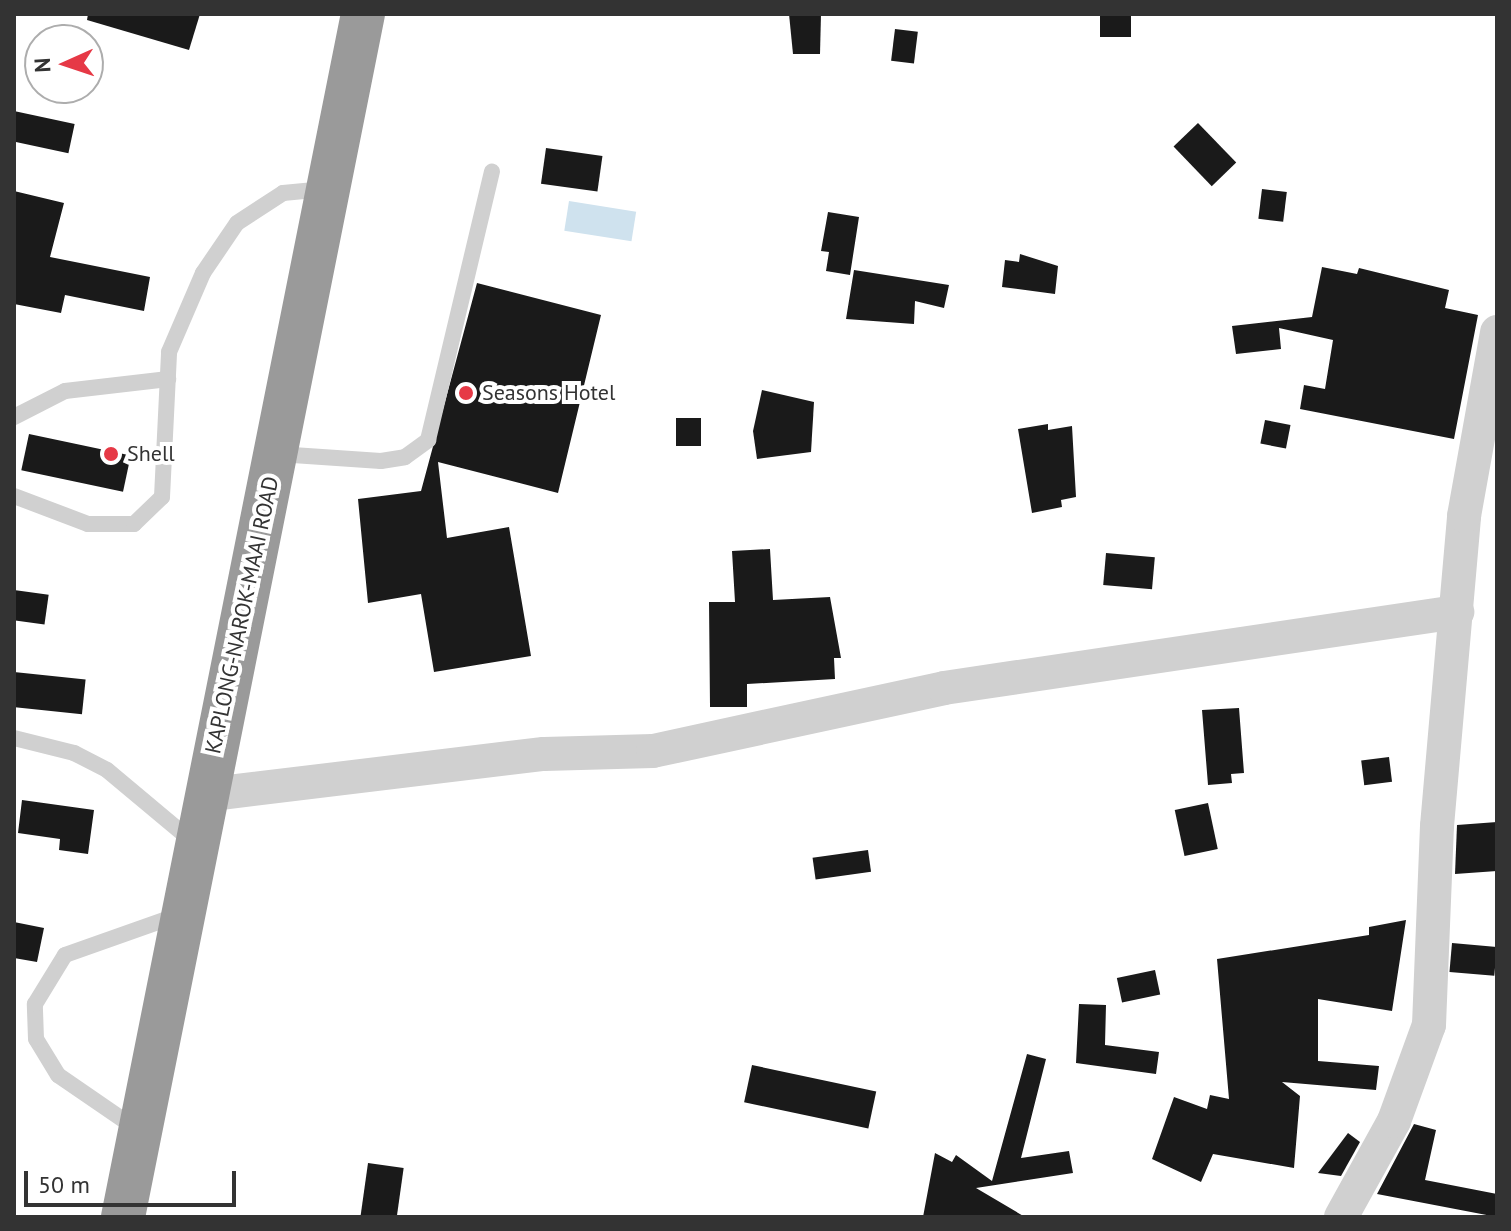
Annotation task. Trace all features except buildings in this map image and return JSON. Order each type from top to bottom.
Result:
[{"type":"highway","name":"KAPLONG-NAROK-MAAI ROAD","points":[[123,1217],[194,843],[278,454],[363,14]]},
{"type":"street","points":[[1341,1217],[1394,1121],[1429,1025],[1437,826],[1464,516],[1497,332]]},
{"type":"street","points":[[204,795],[544,754],[653,751],[944,688],[1457,612]]},
{"type":"lane","points":[[278,454],[381,461],[405,457],[428,440],[492,172]]},
{"type":"lane","points":[[14,496],[88,524],[134,524],[162,497],[169,352],[203,273],[237,223],[283,193],[327,189]]},
{"type":"lane","points":[[14,417],[65,391],[168,379]]},
{"type":"lane","points":[[14,738],[74,753],[107,770],[194,843]]},
{"type":"lane","points":[[140,1131],[58,1075],[36,1039],[35,1004],[65,955],[180,915]]},
{"type":"water","points":[[569,201],[636,212],[631,241],[564,231]]},
{"type":"place","name":"Seasons Hotel","points":[[466,393]]},
{"type":"place","name":"Shell","points":[[111,454]]}]
